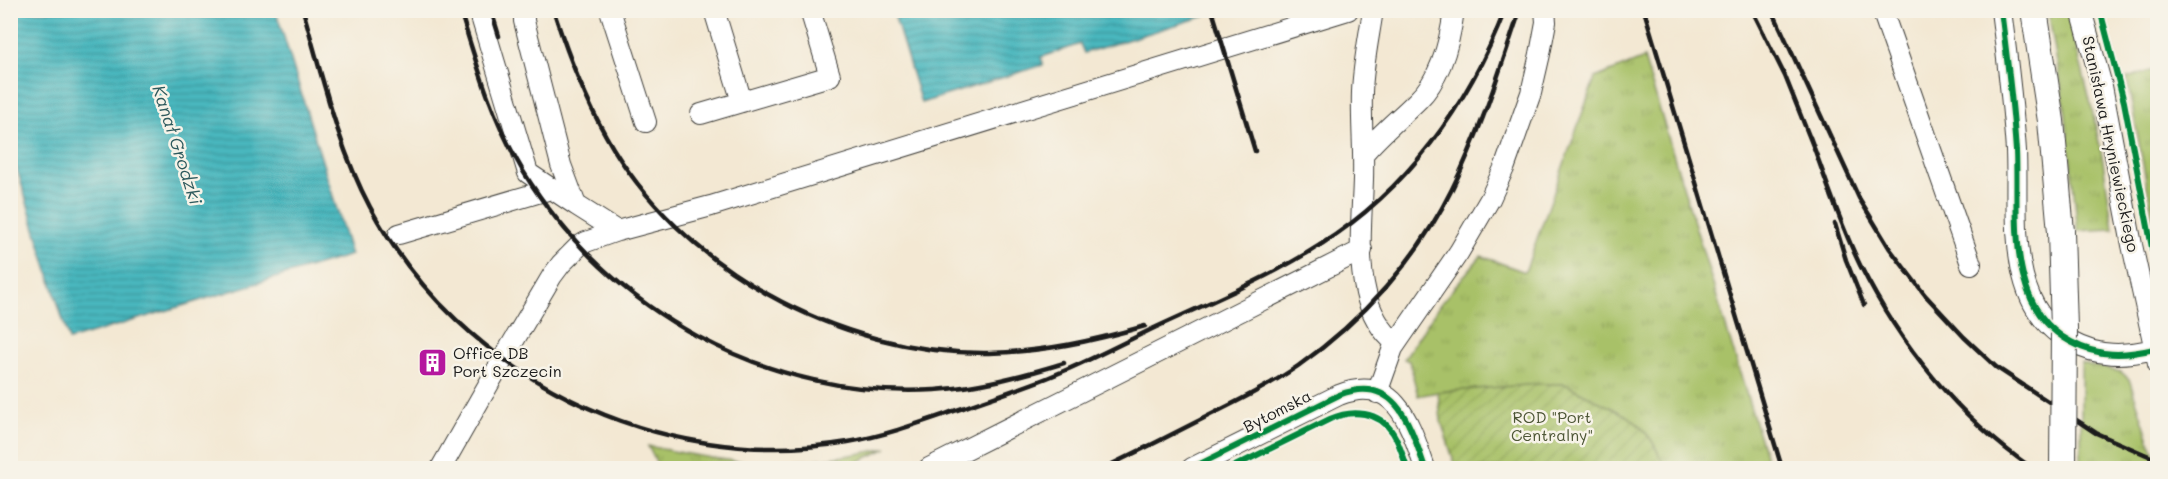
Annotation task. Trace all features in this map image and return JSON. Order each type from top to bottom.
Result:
[{"type":"main road","points":[[2034,10],[2051,121],[2061,232],[2064,328],[2063,468]]},
{"type":"street","points":[[479,10],[528,173],[617,231]]},
{"type":"street","points":[[524,10],[524,21],[561,165],[576,205]]},
{"type":"street","points":[[610,10],[646,122]]},
{"type":"street","points":[[714,10],[742,102]]},
{"type":"street","points":[[701,114],[830,76],[810,10]]},
{"type":"street","points":[[441,468],[529,313],[561,264],[579,246],[617,231],[711,206],[1348,10]]},
{"type":"street","points":[[1373,10],[1362,89],[1364,286],[1368,302],[1385,333],[1396,343]]},
{"type":"street","points":[[1364,153],[1380,134],[1419,99],[1431,84],[1445,54],[1454,10]]},
{"type":"street","points":[[1425,468],[1406,416],[1395,403],[1377,393],[1396,343],[1459,252],[1490,199],[1505,166],[1531,93],[1546,22],[1545,10]]},
{"type":"street","points":[[1882,10],[1971,264]]},
{"type":"street","name":"Stanisława Hryniewieckiego","points":[[2001,10],[2015,137],[2020,256],[2025,286],[2032,304],[2055,332],[2081,346],[2115,355],[2132,354],[2156,357],[2102,87],[2081,10]]},
{"type":"street","points":[[399,234],[551,189]]},
{"type":"street","points":[[929,468],[1362,250]]},
{"type":"street","name":"Bytomska","points":[[1192,468],[1344,393],[1361,390],[1377,393]]},
{"type":"green space","points":[[2048,11],[2067,11],[2103,161],[2113,229],[2078,231],[2065,108]]},
{"type":"green space","points":[[1644,58],[1769,468],[1666,468],[1652,441],[1641,427],[1565,384],[1438,392],[1418,396],[1409,361],[1404,359],[1441,303],[1481,256],[1525,272],[1595,78]]},
{"type":"green space","points":[[2158,69],[2157,239],[2127,78]]},
{"type":"green space","points":[[2081,363],[2121,372],[2129,379],[2157,468],[2081,468]]},
{"type":"green space","name":"ROD \"Port Centralny\"","points":[[1565,384],[1629,417],[1652,441],[1666,468],[1456,468],[1441,421],[1438,392]]},
{"type":"green space","points":[[648,446],[724,460],[754,462],[792,462],[831,458],[887,448],[845,468],[659,468]]},
{"type":"water","name":"Kanał Grodzki","points":[[10,11],[276,11],[351,255],[69,340],[11,150]]},
{"type":"water","points":[[893,11],[1204,11],[1205,16],[1084,53],[1080,44],[1041,57],[1043,65],[921,103]]},
{"type":"railway","points":[[303,10],[340,136],[370,207],[409,267],[456,320],[511,364],[572,400],[637,427],[706,443],[777,448],[848,442],[878,436],[1026,386],[1085,362],[1299,258],[1351,223],[1407,172],[1431,143],[1473,79],[1505,10]]},
{"type":"railway","points":[[460,10],[479,72],[503,133],[523,171],[559,221],[600,266],[647,305],[699,337],[754,362],[813,380],[873,389],[935,390],[985,384],[1064,363]]},
{"type":"railway","points":[[491,10],[499,36]]},
{"type":"railway","points":[[1212,10],[1255,151]]},
{"type":"railway","points":[[1104,468],[1244,398],[1298,366],[1344,329],[1386,287],[1422,240],[1452,189],[1481,124],[1520,10]]},
{"type":"railway","points":[[1644,10],[1782,468]]},
{"type":"railway","points":[[1752,10],[1785,76],[1813,146]]},
{"type":"railway","points":[[1772,10],[1859,198],[1890,249],[1925,295],[1996,367],[2096,433],[2158,460]]},
{"type":"railway","points":[[555,15],[571,62],[591,107],[606,136],[637,183],[676,226],[720,263],[769,295],[821,320],[876,338],[932,350],[989,353],[1048,348],[1145,326]]},
{"type":"railway","points":[[1810,137],[1860,265],[1893,323],[1912,351],[1956,402],[2005,448],[2032,468]]},
{"type":"railway","points":[[1835,224],[1864,305]]},
{"type":"cycle path","points":[[2001,10],[2015,133],[2017,230],[2020,257],[2025,283],[2035,306],[2050,326],[2081,347],[2112,354],[2154,349]]},
{"type":"cycle path","points":[[2100,10],[2124,102],[2158,279]]},
{"type":"cycle path","points":[[1192,468],[1339,395],[1359,390],[1375,391],[1388,397],[1398,408],[1414,436],[1425,468]]},
{"type":"cycle path","points":[[1231,468],[1330,419],[1356,413],[1373,416],[1387,426],[1398,442],[1407,468]]},
{"type":"place","name":"Office DB Port Szczecin","points":[[432,362]]}]
